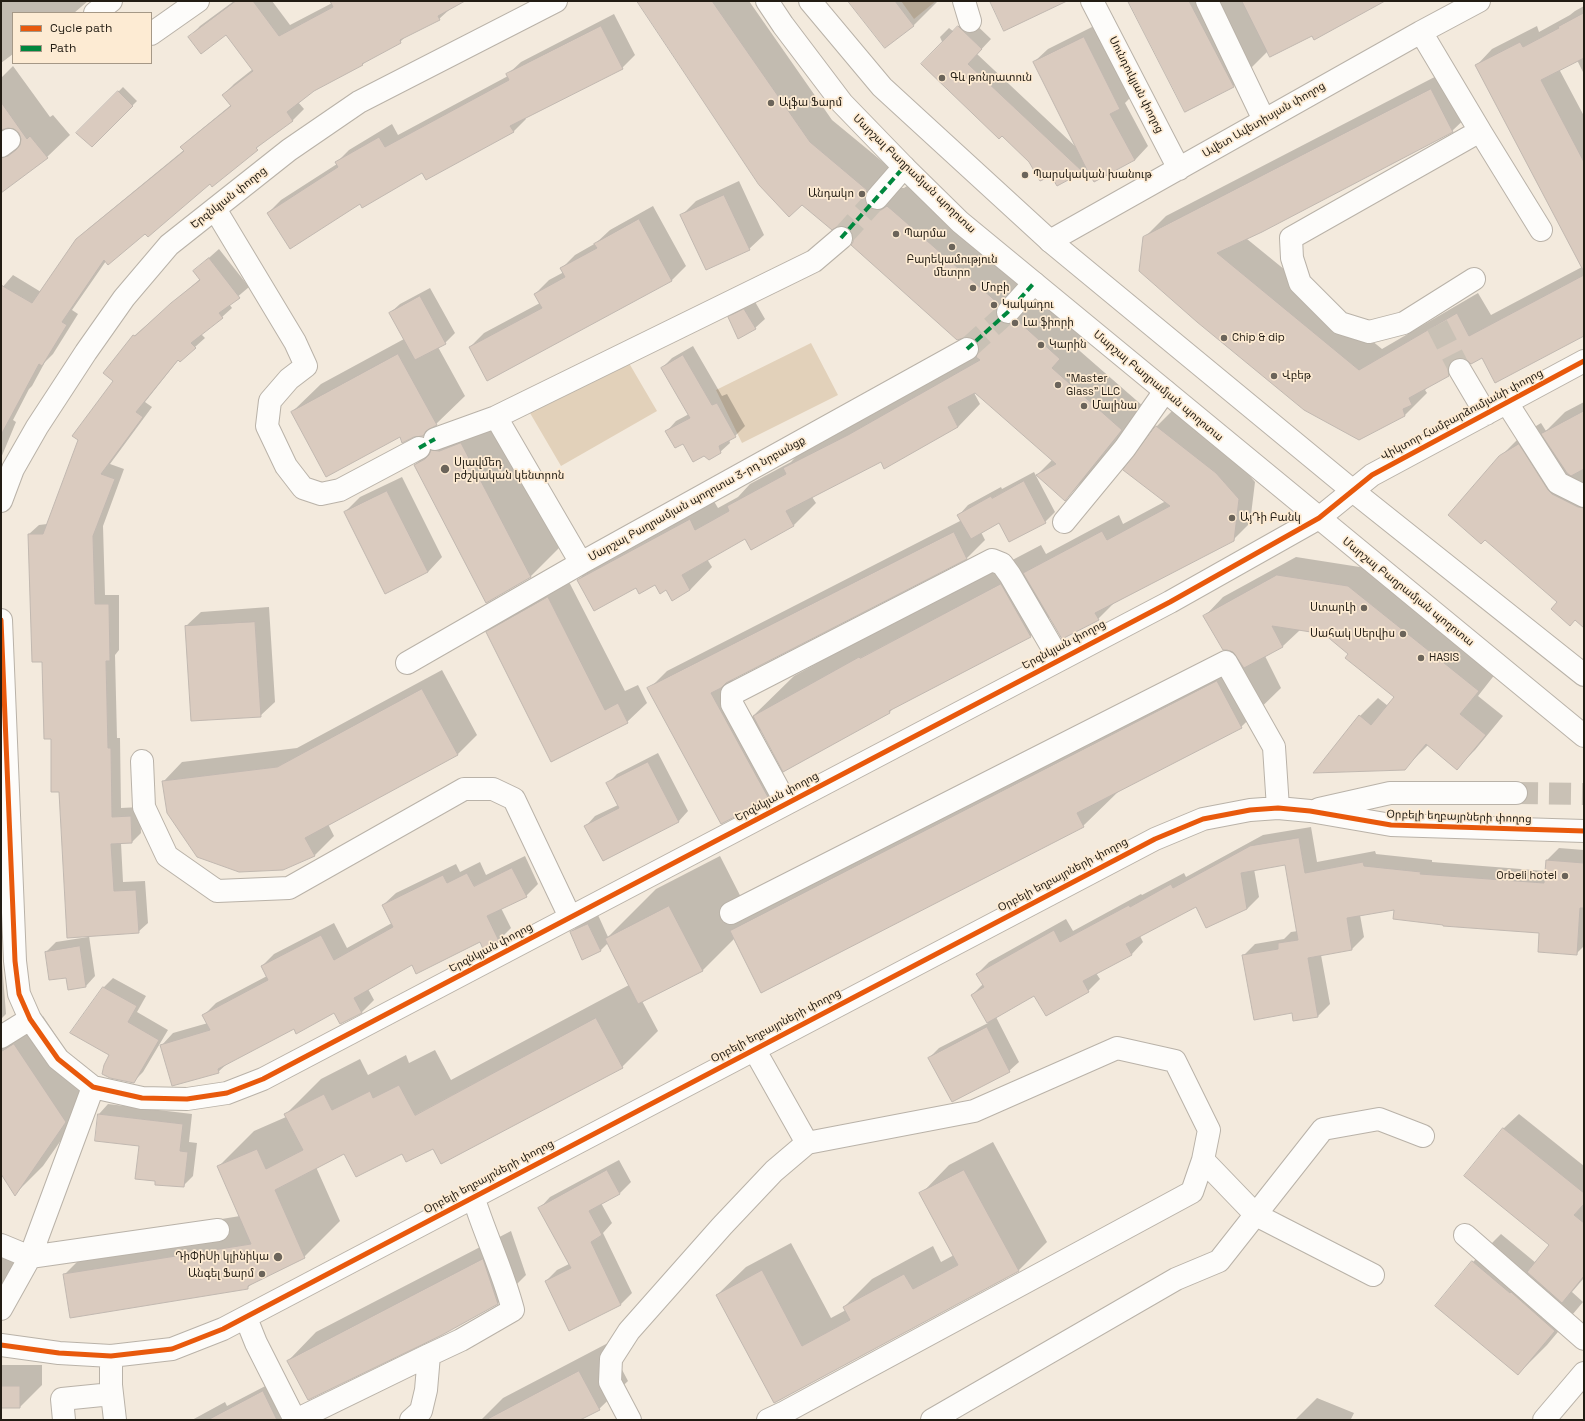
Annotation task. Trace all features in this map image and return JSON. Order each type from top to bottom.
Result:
[{"type":"street","points":[[96,12],[111,1]]},
{"type":"street","points":[[152,33],[198,1]]},
{"type":"street","name":"Երզնկյան փողոց","points":[[1,501],[13,470],[37,427],[86,352],[124,298],[169,245],[289,150],[359,102],[556,1]]},
{"type":"street","name":"Մարշալ Բաղրամյան պողոտա","points":[[767,1],[783,25],[842,103],[960,222],[1584,736]]},
{"type":"street","points":[[810,1],[882,87],[1050,241],[1353,491],[1584,675]]},
{"type":"street","name":"Սունդուկյան փողոց","points":[[1092,1],[1179,169]]},
{"type":"street","points":[[1207,1],[1264,120]]},
{"type":"street","name":"Ավետ Ավետիսյան փողոց","points":[[1050,241],[1421,32],[1479,1]]},
{"type":"street","points":[[1421,32],[1541,230]]},
{"type":"street","points":[[1474,279],[1431,318],[1369,332],[1340,324],[1300,283],[1292,258],[1291,238],[1480,131]]},
{"type":"street","points":[[877,198],[904,167]]},
{"type":"street","points":[[214,209],[295,342],[306,366],[289,379],[270,401],[267,426],[286,466],[303,488],[321,494],[340,490],[427,443],[496,417],[814,261],[842,238]]},
{"type":"street","points":[[1008,312],[1034,283]]},
{"type":"street","name":"Մարշալ Բաղրամյան պողոտա 3-րդ նրբանցք","points":[[496,417],[581,564],[967,348]]},
{"type":"street","name":"Վիկտոր Համբարձումյանի փողոց","points":[[1319,518],[1372,475],[1584,361]]},
{"type":"street","points":[[1460,370],[1486,414]]},
{"type":"street","points":[[1064,522],[1124,448],[1165,391]]},
{"type":"street","points":[[1506,403],[1558,483],[1584,495]]},
{"type":"street","name":"Երզնկյան փողոց","points":[[1,620],[15,961],[19,994],[30,1019],[58,1059],[93,1087],[142,1098],[187,1099],[227,1093],[263,1079],[1059,659],[1170,602],[1319,518]]},
{"type":"street","points":[[786,803],[732,704],[732,694],[992,560],[1002,564],[1010,575],[1059,659]]},
{"type":"street","points":[[407,663],[581,564]]},
{"type":"street","points":[[731,913],[1226,662],[1274,747],[1278,808]]},
{"type":"street","points":[[142,761],[144,807],[167,856],[217,891],[289,888],[464,789],[493,789],[514,799],[570,917]]},
{"type":"street","name":"Օրբելի եղբայրների փողոց","points":[[1310,811],[1390,793],[1516,794]]},
{"type":"street","name":"Օրբելի եղբայրների փողոց","points":[[1,1345],[59,1353],[111,1356],[172,1349],[222,1329],[246,1318],[473,1196],[1155,839],[1203,819],[1250,810],[1278,808],[1310,811],[1391,826],[1584,831]]},
{"type":"street","points":[[1,1036],[30,1019]]},
{"type":"street","points":[[630,1420],[610,1382],[611,1360],[629,1331],[722,1226],[774,1171],[808,1143],[974,1111],[1117,1048],[1175,1061],[1209,1130],[1203,1160],[1192,1192],[768,1420]]},
{"type":"street","points":[[754,1049],[808,1143]]},
{"type":"street","points":[[1,1309],[30,1257],[93,1087]]},
{"type":"street","points":[[932,1420],[1176,1279],[1219,1261],[1323,1130],[1379,1119],[1423,1136]]},
{"type":"street","points":[[1203,1160],[1256,1215],[1373,1276]]},
{"type":"street","points":[[246,1318],[256,1342],[295,1420],[461,1340],[513,1310],[509,1295],[481,1223],[473,1196]]},
{"type":"street","points":[[1,1245],[30,1257],[218,1230]]},
{"type":"street","points":[[1465,1235],[1584,1339]]},
{"type":"street","points":[[411,1420],[421,1411],[426,1390],[429,1355]]},
{"type":"street","points":[[111,1356],[112,1394],[115,1420]]},
{"type":"street","points":[[1544,1420],[1584,1373]]},
{"type":"street","points":[[64,1420],[62,1399],[112,1394]]},
{"type":"shaded area","points":[[901,1],[936,1],[914,19]]},
{"type":"shaded area","points":[[811,343],[838,395],[742,443],[716,390]]},
{"type":"shaded area","points":[[626,358],[657,411],[561,466],[530,413]]},
{"type":"building","points":[[236,1],[253,1],[279,36],[333,7],[330,1],[465,1],[438,16],[440,20],[400,40],[401,43],[314,91],[287,112],[293,121],[256,148],[258,150],[212,187],[210,184],[148,237],[145,234],[108,265],[104,260],[62,322],[67,325],[42,366],[39,364],[1,435],[1,285],[32,303],[76,239],[184,151],[180,147],[231,106],[222,95],[253,71],[226,35],[201,54],[188,37]]},
{"type":"building","points":[[637,1],[712,1],[810,142],[867,190],[865,202],[869,207],[874,210],[881,210],[887,206],[999,304],[996,309],[996,316],[1000,322],[1012,324],[1017,320],[1060,359],[1052,368],[1122,430],[1065,501],[1036,475],[1056,464],[975,393],[948,407],[958,427],[884,469],[881,462],[786,511],[794,526],[751,550],[745,539],[682,575],[690,590],[672,601],[666,590],[660,594],[655,585],[639,594],[636,588],[594,611],[577,580],[690,519],[695,530],[729,511],[727,506],[786,474],[783,468],[848,435],[980,360],[976,357],[979,349],[978,343],[974,339],[967,337],[957,340],[851,245],[853,242],[853,236],[846,226],[839,226],[832,230],[802,205],[789,217],[759,185]]},
{"type":"building","points":[[848,1],[895,1],[914,26],[885,48]]},
{"type":"building","points":[[990,1],[1067,1],[1004,31]]},
{"type":"building","points":[[1128,1],[1189,1],[1234,87],[1185,112]]},
{"type":"building","points":[[1242,1],[1385,1],[1314,40],[1312,36],[1270,57]]},
{"type":"building","points":[[1584,13],[1584,58],[1541,80],[1584,162],[1584,272],[1475,65],[1520,42],[1523,47]]},
{"type":"building","points":[[601,26],[623,69],[510,126],[514,132],[426,180],[422,173],[362,208],[360,204],[290,249],[267,213],[338,167],[335,162],[379,137],[385,147],[509,80],[506,74]]},
{"type":"building","points":[[958,26],[982,49],[968,64],[1083,172],[1057,186],[1051,176],[1040,181],[1029,162],[1002,136],[999,139],[921,64]]},
{"type":"building","points":[[1084,37],[1120,109],[1110,114],[1135,160],[1094,182],[1033,62]]},
{"type":"building","points":[[1431,89],[1453,132],[1262,232],[1217,253],[1359,370],[1457,313],[1469,336],[1584,275],[1584,336],[1495,383],[1482,358],[1471,364],[1466,359],[1454,359],[1449,364],[1449,376],[1409,398],[1412,405],[1403,409],[1405,416],[1359,440],[1304,410],[1197,322],[1139,271],[1143,237]]},
{"type":"building","points":[[118,91],[133,106],[92,147],[76,133]]},
{"type":"building","points":[[1,102],[27,139],[30,136],[48,158],[1,193],[1,158],[8,156],[16,150],[20,145],[21,139],[19,133],[14,129],[8,128],[1,130]]},
{"type":"building","points":[[724,195],[750,250],[706,270],[680,215]]},
{"type":"building","points":[[639,219],[672,281],[487,381],[469,347],[542,308],[534,294],[565,277],[560,268],[597,248],[594,244]]},
{"type":"building","points":[[209,258],[240,298],[219,313],[223,318],[191,343],[196,348],[180,362],[178,360],[136,412],[143,417],[101,474],[115,479],[93,536],[95,604],[109,604],[110,661],[106,661],[108,748],[111,748],[112,817],[131,816],[132,843],[111,844],[114,891],[136,890],[139,933],[67,938],[59,792],[51,792],[51,739],[44,739],[42,662],[32,662],[28,534],[43,534],[78,440],[72,436],[113,381],[103,373],[133,335],[135,336],[171,303],[200,280],[193,271]]},
{"type":"building","points":[[420,296],[446,344],[415,360],[389,313]]},
{"type":"building","points":[[744,309],[756,329],[738,339],[728,317]]},
{"type":"building","points":[[398,354],[437,425],[426,431],[423,436],[414,437],[402,443],[400,437],[326,477],[291,412]]},
{"type":"building","points":[[683,355],[712,405],[717,403],[736,437],[719,446],[721,453],[709,460],[704,456],[693,462],[683,444],[675,448],[665,431],[690,418],[661,368]]},
{"type":"building","points":[[1584,411],[1584,469],[1571,476],[1567,473],[1541,434]]},
{"type":"building","points":[[1156,426],[1216,473],[1239,499],[1234,541],[1095,613],[1099,620],[1062,639],[1023,573],[1102,531],[1107,540],[1170,506],[1123,470]]},
{"type":"building","points":[[461,443],[531,577],[486,603],[414,465],[425,459],[431,450],[439,451]]},
{"type":"building","points":[[1519,444],[1552,494],[1578,507],[1584,508],[1584,628],[1575,620],[1570,626],[1551,609],[1557,602],[1485,540],[1481,544],[1448,515],[1499,456]]},
{"type":"building","points":[[1024,481],[1046,523],[1009,542],[999,523],[971,539],[957,515],[991,496],[992,498]]},
{"type":"building","points":[[387,491],[428,572],[385,594],[344,512]]},
{"type":"building","points":[[954,532],[967,559],[726,683],[721,688],[711,693],[769,799],[721,824],[647,688]]},
{"type":"building","points":[[1277,575],[1348,586],[1479,691],[1460,714],[1486,735],[1457,770],[1426,744],[1405,770],[1313,773],[1359,715],[1371,725],[1394,697],[1345,658],[1348,654],[1324,634],[1272,626],[1283,647],[1244,668],[1233,652],[1223,650],[1203,616]]},
{"type":"building","points":[[1001,584],[1031,637],[889,711],[890,713],[783,772],[753,716],[859,657],[860,658]]},
{"type":"building","points":[[548,597],[605,710],[618,703],[628,723],[551,762],[486,632]]},
{"type":"building","points":[[255,622],[261,717],[191,721],[185,626]]},
{"type":"building","points":[[1217,681],[1242,728],[1077,813],[1084,827],[761,993],[730,931]]},
{"type":"building","points":[[422,689],[458,755],[305,838],[315,856],[283,870],[239,872],[197,857],[167,813],[162,781],[277,767]]},
{"type":"building","points":[[648,762],[679,822],[603,861],[584,826],[619,808],[606,783]]},
{"type":"building","points":[[1299,838],[1305,873],[1363,862],[1364,866],[1421,872],[1420,874],[1544,883],[1546,860],[1584,863],[1584,908],[1580,908],[1577,955],[1538,952],[1539,933],[1443,926],[1393,919],[1394,910],[1347,918],[1352,950],[1308,958],[1318,1017],[1293,1021],[1292,1013],[1254,1020],[1242,955],[1278,949],[1278,943],[1298,940],[1285,865],[1241,873],[1247,909],[1206,928],[1196,907],[1126,944],[1132,955],[1083,981],[1089,992],[1046,1016],[1034,996],[987,1023],[971,995],[984,987],[976,974],[1054,930],[1060,942],[1129,905],[1130,907],[1171,884],[1173,888],[1250,846]]},
{"type":"building","points":[[512,868],[527,897],[487,916],[499,941],[483,949],[480,942],[416,974],[412,965],[354,998],[362,1013],[340,1024],[334,1013],[296,1034],[294,1029],[218,1069],[219,1073],[172,1086],[160,1045],[210,1030],[202,1015],[268,980],[261,966],[321,935],[334,960],[393,927],[382,905],[443,875],[447,883],[467,873],[474,886]]},
{"type":"building","points":[[669,906],[703,971],[638,1004],[605,939]]},
{"type":"building","points":[[588,924],[601,951],[582,960],[570,932]]},
{"type":"building","points":[[80,946],[86,987],[68,990],[66,978],[49,980],[45,952]]},
{"type":"building","points":[[103,987],[137,1006],[128,1022],[159,1040],[134,1083],[110,1078],[102,1074],[104,1065],[109,1055],[70,1033]]},
{"type":"building","points":[[596,1018],[623,1068],[441,1164],[433,1149],[406,1162],[402,1154],[356,1177],[344,1154],[275,1190],[305,1258],[248,1286],[248,1289],[70,1318],[63,1274],[251,1244],[217,1166],[257,1149],[266,1169],[303,1150],[284,1114],[324,1094],[332,1110],[370,1091],[373,1098],[399,1085],[415,1115]]},
{"type":"building","points":[[987,1027],[1010,1072],[952,1102],[928,1058]]},
{"type":"building","points":[[14,1044],[66,1122],[15,1196],[1,1174],[1,1052]]},
{"type":"building","points":[[98,1114],[183,1124],[180,1151],[188,1152],[184,1187],[155,1185],[155,1181],[135,1179],[139,1146],[95,1141]]},
{"type":"building","points":[[1503,1128],[1584,1193],[1584,1204],[1574,1215],[1584,1223],[1584,1276],[1562,1303],[1527,1272],[1549,1245],[1464,1176]]},
{"type":"building","points":[[607,1170],[620,1194],[589,1211],[602,1235],[591,1242],[621,1305],[569,1331],[545,1281],[571,1268],[538,1208]]},
{"type":"building","points":[[964,1170],[1019,1271],[774,1403],[716,1295],[762,1270],[802,1346],[850,1320],[843,1307],[904,1274],[913,1289],[958,1265],[919,1193]]},
{"type":"building","points":[[483,1259],[498,1304],[442,1335],[308,1400],[287,1361]]},
{"type":"building","points":[[1472,1261],[1510,1293],[1511,1292],[1555,1331],[1518,1375],[1435,1306]]},
{"type":"building","points":[[579,1371],[600,1410],[580,1420],[486,1420]]},
{"type":"building","points":[[1,1386],[20,1386],[20,1408],[1,1408]]},
{"type":"building","points":[[263,1391],[277,1420],[208,1420]]},
{"type":"tunnel","points":[[841,238],[877,198]]},
{"type":"tunnel","points":[[967,349],[1008,312]]},
{"type":"tunnel","points":[[1437,325],[1460,370]]},
{"type":"tunnel","points":[[1516,793],[1584,794]]},
{"type":"marked path","points":[[841,238],[904,167]]},
{"type":"marked path","points":[[967,349],[1008,312],[1034,283]]},
{"type":"marked path","points":[[419,448],[435,439]]},
{"type":"cycle path","points":[[1,620],[15,961],[19,994],[30,1019],[58,1059],[93,1087],[142,1098],[187,1099],[227,1093],[263,1079],[1170,602],[1319,518],[1372,475],[1584,361]]},
{"type":"cycle path","points":[[1,1345],[59,1353],[111,1356],[172,1349],[223,1329],[1155,839],[1203,819],[1250,810],[1278,808],[1310,811],[1391,825],[1584,831]]},
{"type":"place","name":"Գև թոնրատուն","points":[[942,78]]},
{"type":"place","name":"Ալֆա Ֆարմ","points":[[771,103]]},
{"type":"place","name":"Պարսկական խանութ","points":[[1025,175]]},
{"type":"place","name":"Անդակո","points":[[862,194]]},
{"type":"place","name":"Պարմա","points":[[896,234]]},
{"type":"place","name":"Բարեկամություն մետրո","points":[[952,247]]},
{"type":"place","name":"Մոբի","points":[[973,288]]},
{"type":"place","name":"Կակադու","points":[[994,305]]},
{"type":"place","name":"Լա ֆիորի","points":[[1015,323]]},
{"type":"place","name":"Chip & dip","points":[[1224,338]]},
{"type":"place","name":"Կարին","points":[[1041,345]]},
{"type":"place","name":"Վբեթ","points":[[1274,376]]},
{"type":"place","name":"\"Master Glass\" LLC","points":[[1058,385]]},
{"type":"place","name":"Մալինա","points":[[1084,406]]},
{"type":"place","name":"Սլավմեդ բժշկական կենտրոն","points":[[445,469]]},
{"type":"place","name":"ԱյԴի Բանկ","points":[[1232,518]]},
{"type":"place","name":"ՍտարԼի","points":[[1364,608]]},
{"type":"place","name":"Սահակ Սերվիս","points":[[1403,634]]},
{"type":"place","name":"HASIS","points":[[1421,658]]},
{"type":"place","name":"Orbeli hotel","points":[[1565,876]]},
{"type":"place","name":"ԴիՓիՍի կլինիկա","points":[[278,1257]]},
{"type":"place","name":"Անգել Ֆարմ","points":[[262,1274]]}]
